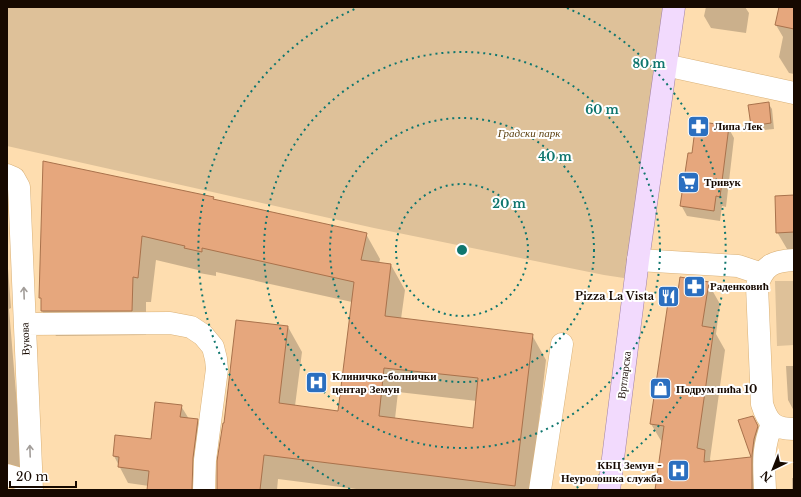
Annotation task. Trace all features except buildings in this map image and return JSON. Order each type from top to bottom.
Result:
[{"type":"main road","name":"Вртларска","points":[[609,490],[638,260],[674,7]]},
{"type":"street","points":[[665,65],[794,93]]},
{"type":"street","name":"Вукова","points":[[13,181],[25,324],[31,486]]},
{"type":"street","points":[[638,260],[738,266],[762,274]]},
{"type":"street","points":[[794,260],[782,260],[765,269],[758,286],[762,404],[766,417],[772,424],[782,429],[794,429]]},
{"type":"street","points":[[25,324],[170,323],[191,327],[203,335],[213,347],[217,369],[205,460],[204,490]]},
{"type":"street","points":[[540,490],[562,344]]},
{"type":"street","points":[[765,490],[764,455],[766,438],[772,424]]},
{"type":"street","points":[[7,475],[31,486]]},
{"type":"green space","name":"Градски парк","points":[[7,7],[674,7],[655,141],[624,278],[374,228],[7,146]]},
{"type":"green space","points":[[775,281],[794,281],[794,345],[777,346]]},
{"type":"place","name":"Липа Лек","points":[[699,126]]},
{"type":"place","name":"Тривук","points":[[689,182]]},
{"type":"place","name":"Раденковић","points":[[694,286]]},
{"type":"place","name":"Pizza La Vista","points":[[669,296]]},
{"type":"place","name":"Клиничко-болнички центар Земун","points":[[316,382]]},
{"type":"place","name":"Подрум пића 10","points":[[660,389]]},
{"type":"place","name":"КБЦ Земун - Неуролошка служба","points":[[678,471]]}]
